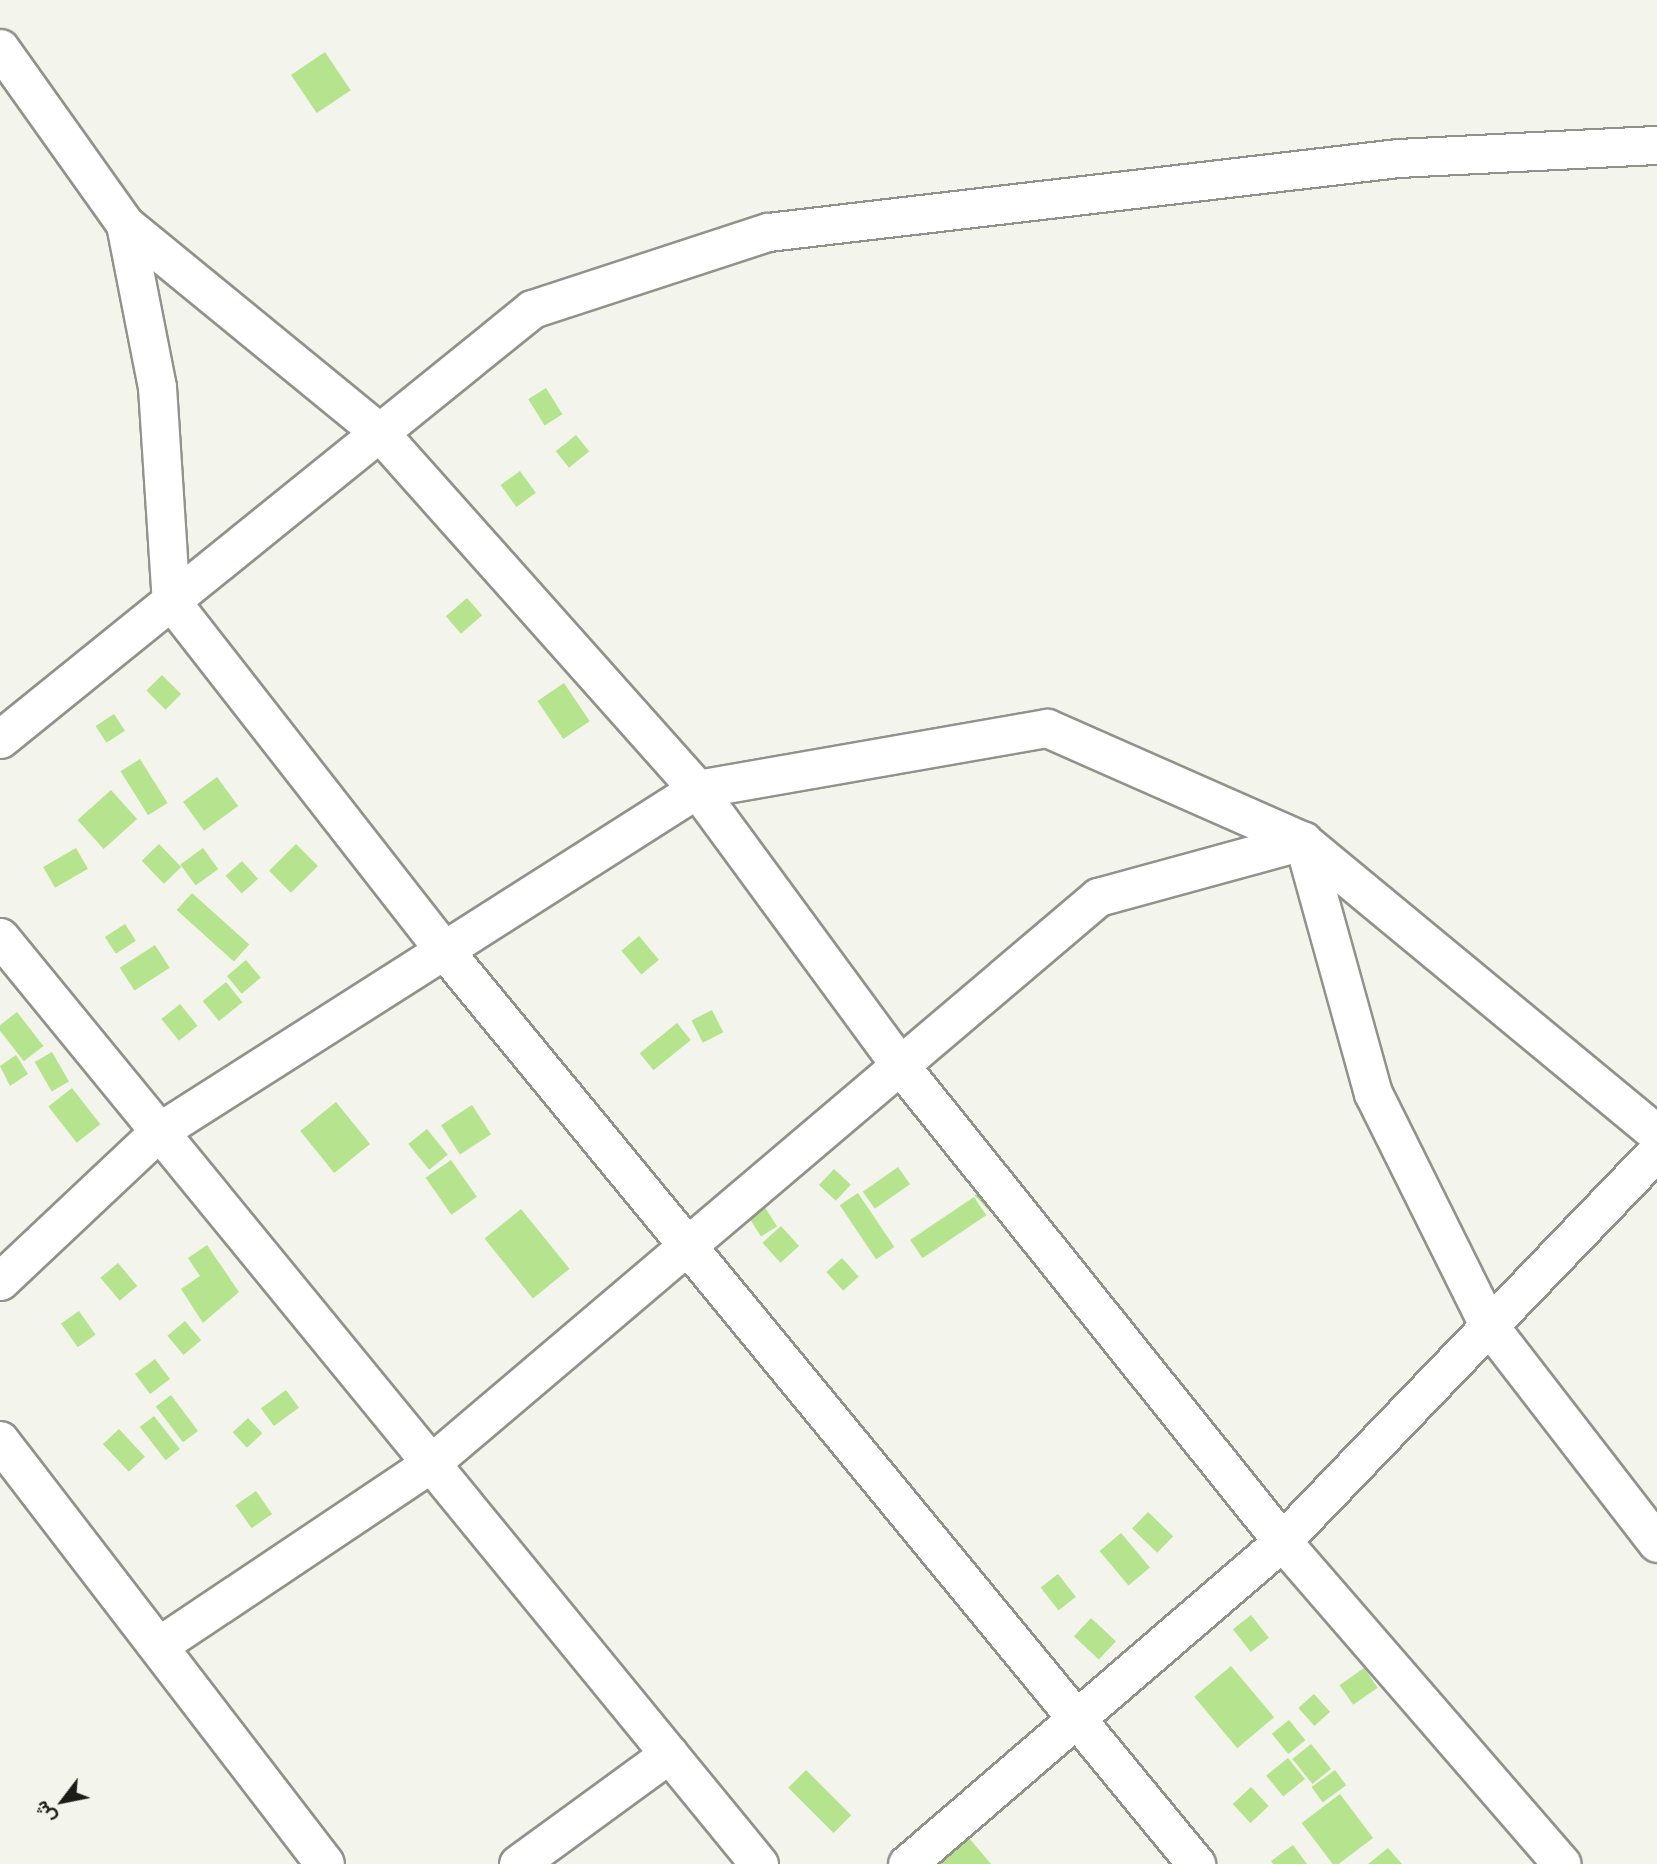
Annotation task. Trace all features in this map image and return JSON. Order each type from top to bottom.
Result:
[{"type":"street","points":[[0,48],[125,223],[379,432],[697,789],[899,1064],[1282,1541],[1562,1864]]},
{"type":"street","points":[[0,739],[532,309],[768,232],[1398,158],[1657,145]]},
{"type":"street","points":[[125,223],[157,387],[171,601],[444,950],[1196,1864]]},
{"type":"street","points":[[0,1281],[158,1132],[697,789],[1047,728],[1303,841],[1657,1134]]},
{"type":"street","points":[[158,1646],[430,1463],[1098,897],[1303,841]]},
{"type":"street","points":[[1303,841],[1373,1093],[1487,1324],[1657,1543]]},
{"type":"street","points":[[0,937],[759,1864]]},
{"type":"street","points":[[907,1864],[1282,1541],[1487,1324],[1657,1151]]},
{"type":"street","points":[[0,1441],[325,1864]]},
{"type":"street","points":[[518,1864],[669,1754]]},
{"type":"building","points":[[325,52],[351,90],[317,113],[291,75]]},
{"type":"building","points":[[546,388],[562,414],[545,425],[528,399]]},
{"type":"building","points":[[576,435],[589,451],[569,468],[556,451]]},
{"type":"building","points":[[520,471],[536,493],[516,507],[501,485]]},
{"type":"building","points":[[467,598],[482,615],[461,634],[446,616]]},
{"type":"building","points":[[162,675],[181,694],[166,710],[146,691]]},
{"type":"building","points":[[564,683],[590,721],[563,739],[537,701]]},
{"type":"building","points":[[114,714],[125,731],[106,743],[96,726]]},
{"type":"building","points":[[140,759],[168,803],[148,815],[120,771]]},
{"type":"building","points":[[217,777],[238,806],[204,831],[183,802]]},
{"type":"building","points":[[111,790],[137,819],[104,849],[78,820]]},
{"type":"building","points":[[159,844],[181,867],[164,884],[142,861]]},
{"type":"building","points":[[296,844],[318,866],[291,893],[269,871]]},
{"type":"building","points":[[76,848],[88,869],[55,888],[43,867]]},
{"type":"building","points":[[203,848],[218,869],[196,885],[180,864]]},
{"type":"building","points":[[242,861],[258,879],[242,894],[226,876]]},
{"type":"building","points":[[192,893],[249,945],[234,962],[177,910]]},
{"type":"building","points":[[125,924],[136,941],[116,954],[105,937]]},
{"type":"building","points":[[639,936],[659,960],[641,975],[621,951]]},
{"type":"building","points":[[155,945],[170,968],[134,991],[120,968]]},
{"type":"building","points":[[246,960],[261,978],[242,994],[227,976]]},
{"type":"building","points":[[226,982],[242,1002],[219,1021],[203,1001]]},
{"type":"building","points":[[180,1004],[198,1026],[179,1041],[161,1019]]},
{"type":"building","points":[[712,1010],[723,1032],[703,1043],[692,1020]]},
{"type":"building","points":[[17,1012],[43,1046],[24,1061],[0,1031],[0,1025]]},
{"type":"building","points":[[677,1023],[691,1040],[654,1070],[640,1053]]},
{"type":"building","points":[[52,1052],[69,1081],[52,1091],[35,1062]]},
{"type":"building","points":[[16,1055],[28,1074],[10,1086],[0,1066]]},
{"type":"building","points":[[72,1088],[100,1124],[77,1143],[48,1106]]},
{"type":"building","points":[[336,1102],[370,1144],[334,1173],[300,1131]]},
{"type":"building","points":[[472,1105],[491,1134],[460,1155],[441,1125]]},
{"type":"building","points":[[427,1129],[448,1155],[429,1170],[408,1144]]},
{"type":"building","points":[[451,1160],[477,1197],[451,1215],[426,1178]]},
{"type":"building","points":[[898,1167],[910,1184],[875,1209],[863,1192]]},
{"type":"building","points":[[834,1169],[851,1185],[836,1201],[819,1185]]},
{"type":"building","points":[[990,1181],[1004,1196],[989,1211],[975,1195]]},
{"type":"building","points":[[858,1193],[894,1247],[876,1259],[840,1205]]},
{"type":"building","points":[[974,1197],[986,1215],[922,1258],[910,1240]]},
{"type":"building","points":[[764,1206],[777,1226],[761,1236],[748,1216]]},
{"type":"building","points":[[521,1209],[569,1269],[533,1298],[484,1239]]},
{"type":"building","points":[[781,1226],[799,1246],[780,1263],[762,1243]]},
{"type":"building","points":[[207,1245],[239,1292],[203,1323],[181,1289],[200,1276],[188,1258]]},
{"type":"building","points":[[842,1258],[859,1277],[843,1291],[826,1272]]},
{"type":"building","points":[[118,1263],[137,1286],[120,1301],[100,1278]]},
{"type":"building","points":[[79,1311],[96,1335],[78,1347],[61,1324]]},
{"type":"building","points":[[185,1321],[201,1340],[183,1355],[167,1336]]},
{"type":"building","points":[[155,1359],[170,1379],[150,1394],[135,1374]]},
{"type":"building","points":[[286,1390],[299,1408],[274,1426],[261,1408]]},
{"type":"building","points":[[171,1395],[198,1431],[183,1442],[156,1406]]},
{"type":"building","points":[[154,1416],[180,1449],[166,1460],[140,1427]]},
{"type":"building","points":[[248,1418],[262,1433],[247,1448],[233,1432]]},
{"type":"building","points":[[119,1429],[145,1457],[129,1472],[103,1444]]},
{"type":"building","points":[[256,1491],[272,1514],[252,1528],[236,1505]]},
{"type":"building","points":[[1148,1512],[1173,1536],[1157,1553],[1132,1529]]},
{"type":"building","points":[[1121,1533],[1150,1567],[1128,1585],[1100,1551]]},
{"type":"building","points":[[1058,1574],[1076,1597],[1059,1610],[1041,1588]]},
{"type":"building","points":[[1251,1615],[1269,1638],[1251,1652],[1233,1629]]},
{"type":"building","points":[[1091,1618],[1116,1641],[1099,1659],[1074,1636]]},
{"type":"building","points":[[1231,1666],[1274,1717],[1237,1748],[1194,1697]]},
{"type":"building","points":[[1364,1668],[1378,1688],[1353,1705],[1339,1685]]},
{"type":"building","points":[[1314,1694],[1330,1712],[1314,1726],[1298,1708]]},
{"type":"building","points":[[1289,1720],[1305,1740],[1288,1754],[1272,1734]]},
{"type":"building","points":[[1311,1744],[1331,1769],[1312,1784],[1292,1759]]},
{"type":"building","points":[[1288,1758],[1305,1779],[1283,1797],[1266,1776]]},
{"type":"building","points":[[806,1770],[851,1815],[834,1833],[788,1788]]},
{"type":"building","points":[[1335,1770],[1346,1785],[1323,1802],[1312,1787]]},
{"type":"building","points":[[1251,1787],[1269,1806],[1250,1823],[1233,1804]]},
{"type":"building","points":[[1340,1794],[1373,1838],[1338,1864],[1333,1864],[1302,1823]]},
{"type":"building","points":[[969,1838],[991,1864],[937,1864]]},
{"type":"building","points":[[1293,1845],[1307,1864],[1273,1864],[1271,1861]]},
{"type":"building","points":[[1388,1848],[1402,1864],[1368,1864]]}]
